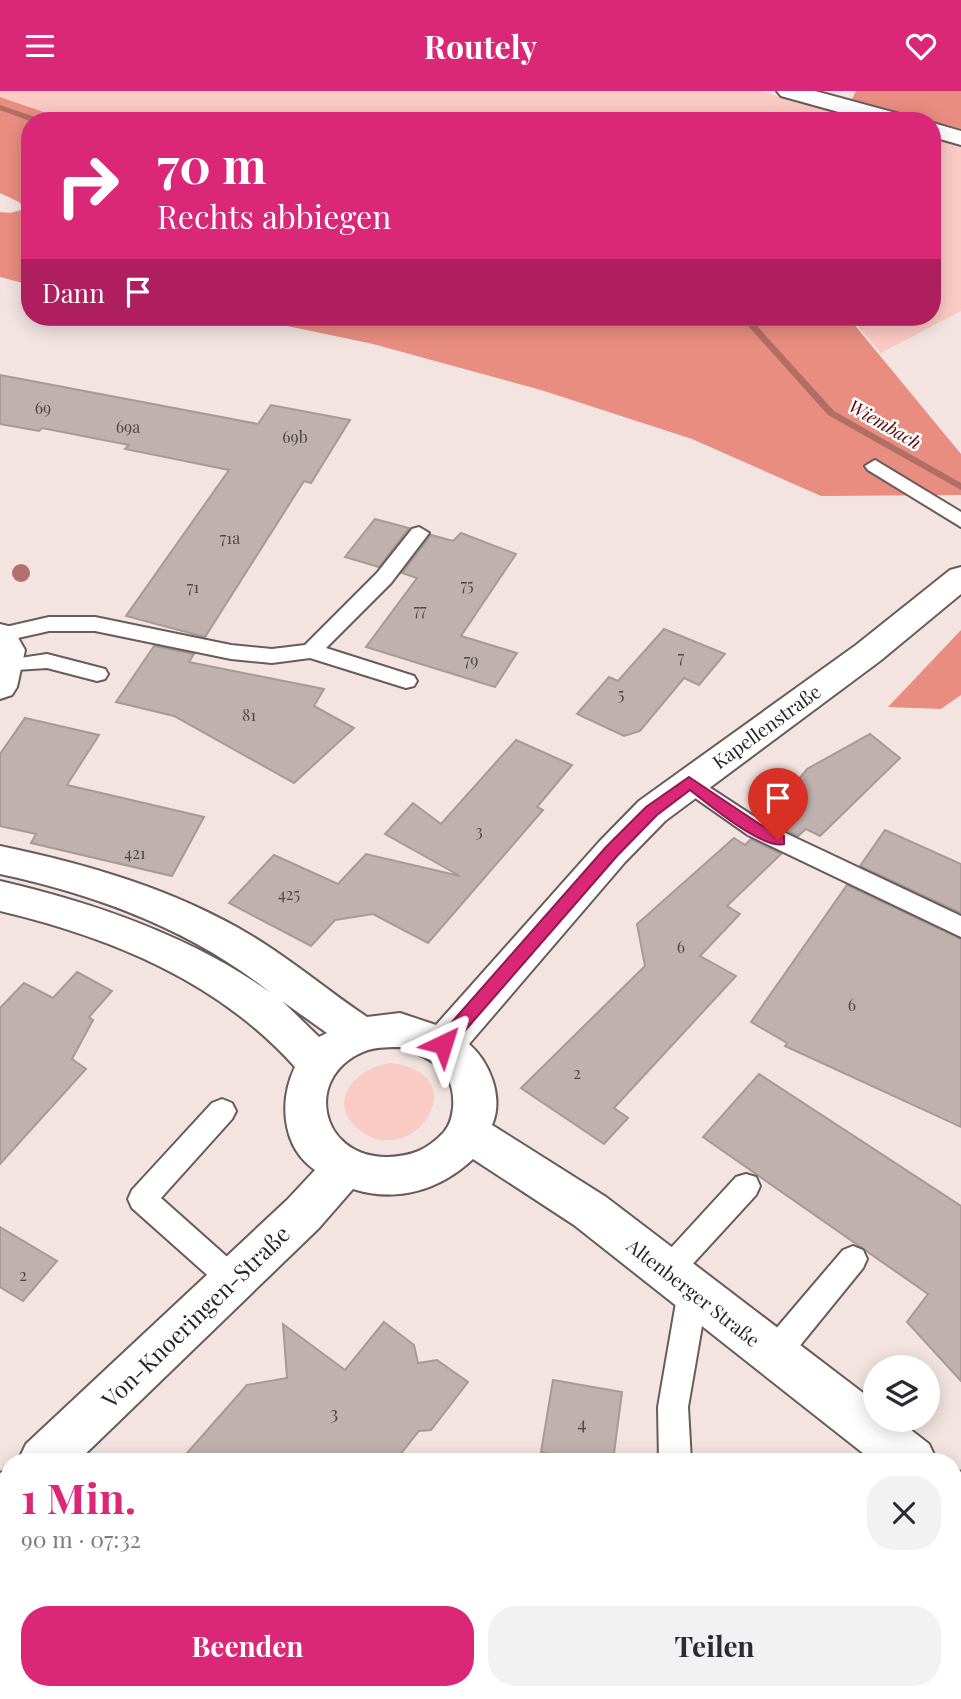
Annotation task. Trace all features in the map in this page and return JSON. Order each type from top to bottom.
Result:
[{"type":"main road","points":[[789,91],[866,112]]},
{"type":"main road","points":[[941,132],[961,138]]},
{"type":"main road","name":"Kapellenstraße","points":[[443,1044],[612,852],[652,811],[868,653],[961,577]]},
{"type":"main road","points":[[0,860],[87,882],[192,923],[232,943],[268,966],[311,1001],[362,1035]]},
{"type":"main road","points":[[0,896],[100,925],[201,971],[259,1005],[318,1064]]},
{"type":"main road","points":[[400,1030],[424,1034],[443,1044],[463,1062],[475,1084],[477,1109],[469,1133],[452,1154],[429,1168],[401,1176],[372,1176],[345,1168],[323,1153],[309,1132],[303,1108],[307,1085],[318,1064],[334,1048],[362,1035],[400,1030]]},
{"type":"main road","name":"Altenberger Straße","points":[[469,1133],[590,1211],[902,1453]]},
{"type":"main road","name":"Von-Knoeringen-Straße","points":[[51,1453],[303,1214],[345,1168]]},
{"type":"lane","points":[[875,466],[961,521]]},
{"type":"lane","points":[[311,652],[384,578],[419,533]]},
{"type":"lane","points":[[2,656],[49,624],[95,624],[231,652],[272,656],[311,652],[406,681]]},
{"type":"lane","points":[[2,656],[47,661],[97,674]]},
{"type":"lane","points":[[689,782],[756,829],[961,927]]},
{"type":"lane","points":[[222,1111],[142,1199],[233,1280]]},
{"type":"lane","points":[[675,1453],[673,1407],[680,1281],[747,1186]]},
{"type":"lane","points":[[774,1355],[853,1259]]},
{"type":"shaded area","points":[[0,91],[759,91],[837,112],[44,112],[0,97]]},
{"type":"shaded area","points":[[856,91],[961,91],[961,129],[941,123],[941,112],[899,112],[852,99]]},
{"type":"shaded area","points":[[0,97],[44,112],[21,112],[21,204],[0,193]]},
{"type":"shaded area","points":[[941,140],[961,145],[961,311],[941,322]]},
{"type":"shaded area","points":[[21,210],[21,283],[0,277],[0,212]]},
{"type":"shaded area","points":[[287,326],[855,326],[961,454],[961,495],[821,496],[692,439],[541,390],[373,344]]},
{"type":"shaded area","points":[[858,326],[932,326],[881,353]]},
{"type":"shaded area","points":[[961,630],[961,695],[941,709],[888,707]]},
{"type":"shaded area","points":[[391,1063],[417,1071],[431,1084],[434,1101],[428,1117],[415,1131],[398,1139],[378,1140],[358,1129],[348,1118],[344,1107],[345,1096],[358,1078],[379,1066]]},
{"type":"building","points":[[0,375],[258,424],[271,405],[350,420],[311,483],[304,481],[205,637],[126,616],[229,470],[125,449],[129,445],[42,428],[39,431],[0,424]]},
{"type":"building","points":[[375,519],[409,528],[379,567],[345,557]]},
{"type":"building","points":[[461,533],[516,554],[461,636],[517,653],[495,687],[366,647],[417,578],[402,573],[431,535],[453,541]]},
{"type":"building","points":[[664,629],[725,654],[699,685],[684,678],[640,731],[624,736],[577,714],[609,677],[618,681]]},
{"type":"building","points":[[154,646],[194,654],[189,662],[324,689],[314,706],[354,728],[294,783],[174,716],[116,702]]},
{"type":"building","points":[[25,718],[99,735],[67,785],[204,817],[172,876],[31,843],[36,834],[0,826],[0,754]]},
{"type":"building","points":[[870,734],[900,758],[820,836],[806,829],[798,836],[765,821],[807,769]]},
{"type":"building","points":[[516,740],[572,765],[537,807],[543,810],[428,943],[373,914],[335,920],[311,946],[229,903],[274,855],[338,884],[366,854],[460,876],[385,834],[413,803],[441,824]]},
{"type":"building","points":[[885,830],[961,864],[961,913],[860,866]]},
{"type":"building","points":[[734,838],[745,845],[751,839],[781,854],[727,906],[740,914],[700,956],[736,976],[614,1108],[628,1118],[604,1144],[521,1088],[645,966],[637,924]]},
{"type":"building","points":[[847,885],[961,939],[961,1127],[785,1046],[787,1043],[751,1022]]},
{"type":"building","points":[[77,972],[112,991],[89,1017],[93,1020],[72,1059],[86,1069],[0,1164],[0,1008],[24,983],[53,998]]},
{"type":"building","points":[[759,1074],[961,1206],[961,1381],[907,1322],[928,1294],[703,1137]]},
{"type":"building","points":[[0,1227],[57,1261],[23,1301],[0,1287]]},
{"type":"building","points":[[384,1322],[414,1345],[418,1363],[437,1360],[468,1382],[431,1430],[419,1431],[401,1453],[187,1453],[247,1385],[287,1378],[283,1324],[345,1370]]},
{"type":"building","points":[[553,1380],[622,1392],[614,1453],[541,1452]]},
{"type":"waterway","name":"Wiembach","points":[[0,107],[21,115]]},
{"type":"waterway","name":"Wiembach","points":[[752,326],[831,413],[961,487]]},
{"type":"route","points":[[443,1044],[612,852],[652,811],[689,782],[756,829],[778,840]]}]
